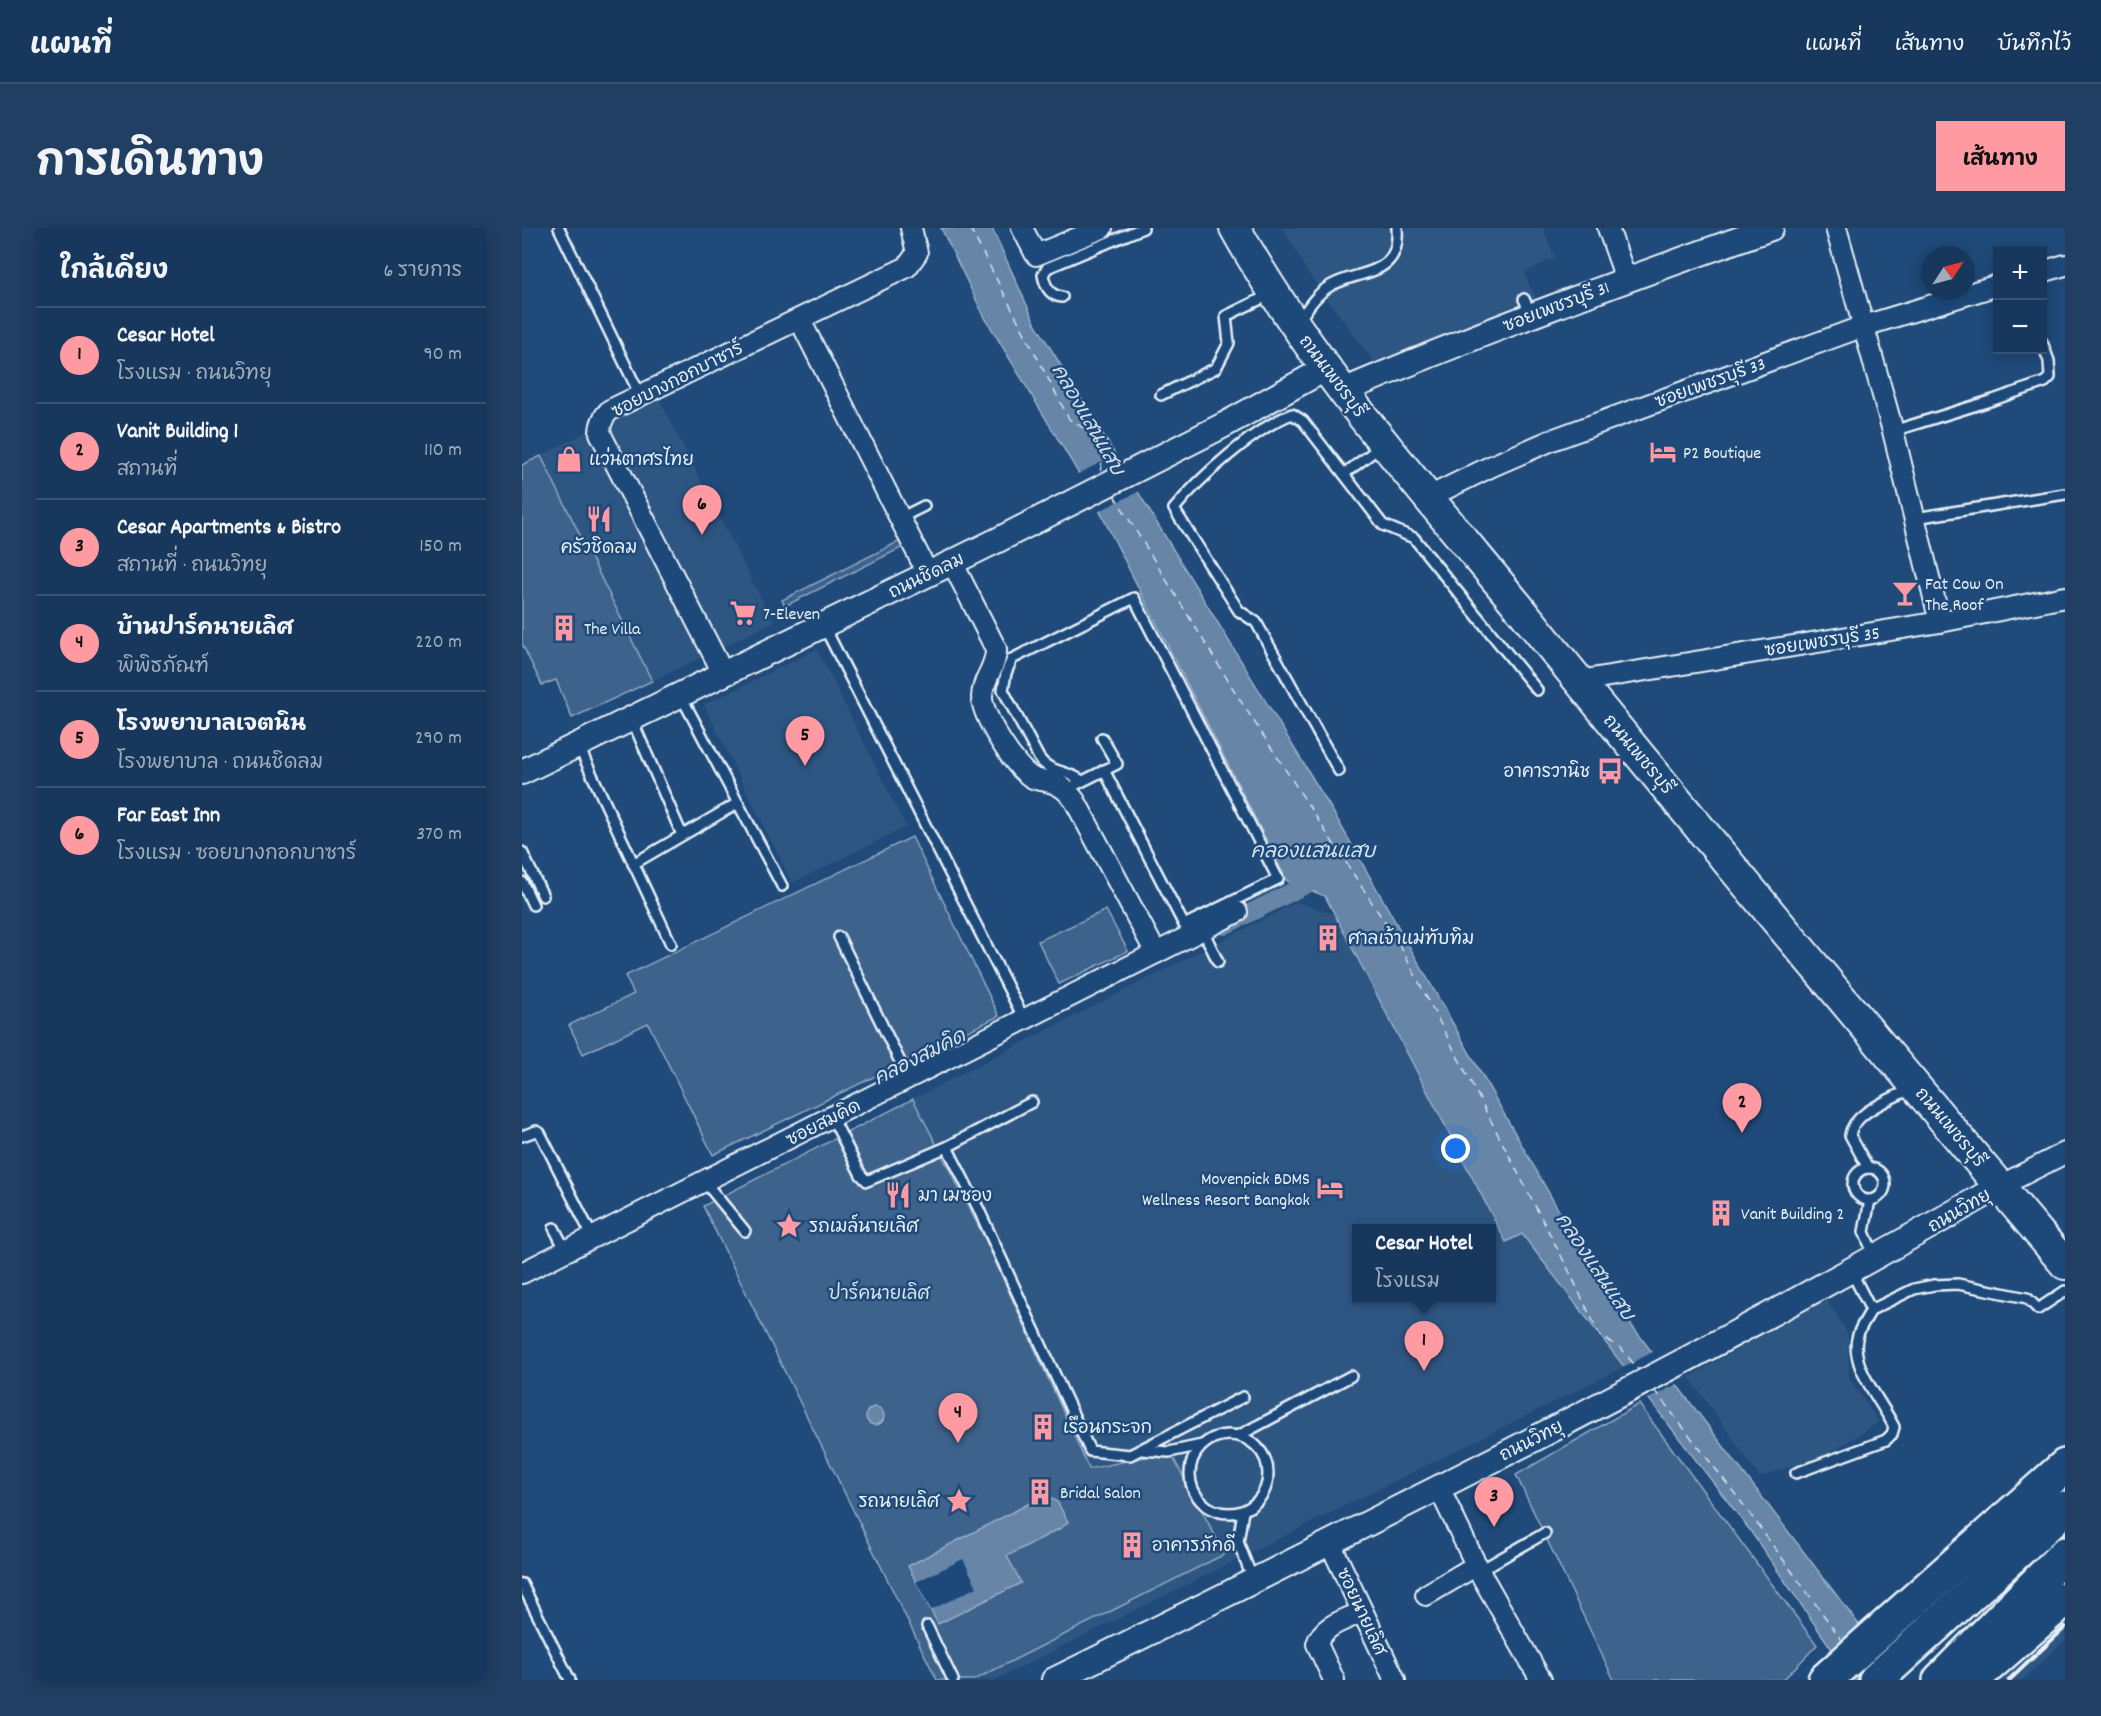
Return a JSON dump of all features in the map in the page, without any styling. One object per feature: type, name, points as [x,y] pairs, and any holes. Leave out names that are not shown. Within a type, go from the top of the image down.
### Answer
[{"type":"highway","points":[[1825,1680],[2065,1466]]},
{"type":"highway","points":[[1834,1680],[2065,1480]]},
{"type":"highway","points":[[1876,1680],[2065,1508]]},
{"type":"highway","points":[[1910,1680],[2065,1531]]},
{"type":"highway","points":[[1940,1680],[2065,1554]]},
{"type":"highway","points":[[1972,1680],[2065,1599]]},
{"type":"main road","name":"ถนนเพชรบุรี","points":[[1236,231],[1295,326],[1385,444],[1579,681],[2065,1264]]},
{"type":"street","name":"ซอยบางกอกบาซาร์","points":[[723,673],[600,433],[600,426],[610,410],[907,267],[916,253],[911,228]]},
{"type":"street","points":[[1022,228],[1036,255],[1102,228]]},
{"type":"street","points":[[1608,228],[1626,279]]},
{"type":"street","name":"ซอยเพชรบุรี 31","points":[[1334,380],[1528,308],[1626,279],[1729,235],[1771,228]]},
{"type":"street","points":[[1836,228],[1893,431],[1940,622]]},
{"type":"street","points":[[2047,271],[2065,265]]},
{"type":"street","name":"ซอยเพชรบุรี 33","points":[[1429,497],[1552,440],[1864,326],[1993,287]]},
{"type":"street","points":[[804,328],[928,574]]},
{"type":"street","name":"ถนนชิดลม","points":[[522,772],[998,540],[1224,425],[1334,380]]},
{"type":"street","points":[[952,562],[996,649],[997,657],[984,687],[982,699],[998,739],[1020,767],[1032,778],[1074,785],[1075,801],[1156,953]]},
{"type":"street","name":"ซอยเพชรบุรี 35","points":[[1579,681],[1940,622],[2065,597]]},
{"type":"street","name":"ซอยสมคิด","points":[[522,1274],[1237,912]]},
{"type":"street","points":[[2000,1186],[2065,1153]]},
{"type":"street","name":"ถนนวิทยุ","points":[[1054,1680],[1439,1488],[1612,1398],[1876,1258],[2000,1186]]},
{"type":"street","points":[[1439,1488],[1478,1568],[1541,1680]]},
{"type":"street","name":"ซอยนายเลิศ","points":[[1330,1543],[1395,1680]]},
{"type":"street","points":[[1426,1595],[1478,1568]]},
{"type":"street","points":[[1334,1680],[1317,1644],[1320,1636],[1326,1629],[1362,1611]]},
{"type":"lane","points":[[559,228],[640,395]]},
{"type":"lane","points":[[1062,297],[1051,293],[1045,284],[1043,275],[1047,268],[1143,228]]},
{"type":"lane","points":[[1295,326],[1313,302],[1329,287],[1339,281],[1379,269],[1388,262],[1398,238],[1397,228]]},
{"type":"lane","points":[[1161,395],[1216,368],[1229,343],[1226,316],[1273,292]]},
{"type":"lane","points":[[1893,431],[2045,382],[2050,377],[2046,354]]},
{"type":"lane","points":[[1339,771],[1256,622],[1239,611],[1174,509],[1202,479],[1240,447],[1282,418],[1292,414],[1303,421],[1383,525],[1414,538],[1537,690]]},
{"type":"lane","points":[[1344,474],[1385,444]]},
{"type":"lane","points":[[1915,518],[2065,494]]},
{"type":"lane","points":[[900,518],[924,506]]},
{"type":"lane","points":[[1102,738],[1117,764],[1104,770],[1074,785],[1068,772],[1053,769],[1042,763],[1003,690],[1006,673],[1012,659],[1134,598],[1278,879],[1184,925],[1104,770]]},
{"type":"lane","points":[[823,624],[1024,1019]]},
{"type":"lane","points":[[680,694],[782,886]]},
{"type":"lane","points":[[631,718],[682,835]]},
{"type":"lane","points":[[578,744],[671,944]]},
{"type":"lane","points":[[633,864],[738,803]]},
{"type":"lane","points":[[522,852],[543,896]]},
{"type":"lane","points":[[522,882],[533,905]]},
{"type":"lane","points":[[1202,928],[1218,962]]},
{"type":"lane","points":[[839,937],[908,1078]]},
{"type":"lane","points":[[1868,1168],[1850,1135],[1853,1123],[1861,1115],[1916,1086]]},
{"type":"lane","points":[[832,1117],[861,1175],[867,1181],[946,1147],[1032,1102]]},
{"type":"lane","points":[[522,1136],[536,1131],[540,1133],[593,1238]]},
{"type":"lane","points":[[946,1147],[978,1208],[1090,1451],[1130,1455],[1243,1397]]},
{"type":"lane","points":[[1868,1168],[1880,1172],[1886,1183],[1881,1195],[1870,1200],[1864,1200],[1855,1193],[1853,1182],[1858,1172],[1868,1168]]},
{"type":"lane","points":[[704,1181],[745,1231]]},
{"type":"lane","points":[[1870,1200],[1864,1232],[1876,1258]]},
{"type":"lane","points":[[554,1228],[566,1251]]},
{"type":"lane","points":[[1851,1271],[1871,1311]]},
{"type":"lane","points":[[1796,1473],[1886,1440],[1892,1434],[1894,1427],[1859,1364],[1856,1349],[1858,1334],[1871,1311],[1914,1289],[1934,1285],[1958,1284],[2027,1298],[2038,1309],[2065,1291]]},
{"type":"lane","points":[[1239,1436],[1351,1376]]},
{"type":"lane","points":[[1142,1450],[1168,1452],[1202,1445],[1216,1436],[1230,1434],[1239,1436],[1255,1444],[1264,1454],[1268,1467],[1268,1481],[1263,1494],[1254,1504],[1243,1511],[1230,1513],[1207,1506],[1198,1498],[1192,1486],[1190,1474],[1192,1462],[1202,1445]]},
{"type":"lane","points":[[1243,1511],[1238,1542],[1253,1581]]},
{"type":"lane","points":[[1478,1568],[1545,1533]]},
{"type":"lane","points":[[522,1584],[570,1680]]},
{"type":"lane","points":[[927,1626],[954,1680]]},
{"type":"shaded area","points":[[1283,228],[1543,228],[1555,258],[1524,273],[1537,301],[1374,362],[1308,273]]},
{"type":"shaded area","points":[[657,395],[769,614],[776,621],[652,681],[541,456]]},
{"type":"shaded area","points":[[817,649],[906,827],[792,883],[704,705]]},
{"type":"shaded area","points":[[1297,902],[1334,914],[1496,1224],[1352,1224],[1352,1302],[1496,1302],[1496,1225],[1505,1242],[1522,1234],[1624,1367],[995,1680],[937,1680],[703,1206]]},
{"type":"shaded area","points":[[1826,1299],[1848,1334],[1849,1378],[1879,1422],[1828,1454],[1760,1477],[1689,1377]]},
{"type":"shaded area","points":[[2065,1609],[2065,1640],[2022,1680],[1989,1680]]},
{"type":"green space","points":[[541,456],[652,681],[572,718],[556,680],[542,685],[522,644],[522,465]]},
{"type":"green space","points":[[902,540],[905,546],[785,606],[782,600]]},
{"type":"green space","points":[[912,837],[999,1016],[713,1155],[648,1023],[583,1054],[569,1025],[634,994],[625,976]]},
{"type":"green space","points":[[1106,910],[1128,951],[1059,984],[1038,941]]},
{"type":"green space","name":"ปาร์คนายเลิศ","points":[[913,1099],[986,1241],[1089,1469],[1170,1452],[1225,1554],[974,1680],[937,1680],[703,1206]]},
{"type":"green space","points":[[1639,1404],[1817,1645],[1783,1680],[1614,1680],[1516,1475]]},
{"type":"water","name":"คลองแสนแสบ","points":[[941,228],[992,228],[1035,323],[1332,810],[1601,1285],[1901,1680],[1853,1680],[1749,1529],[1522,1234],[1506,1242],[1325,896],[1287,881],[1091,494],[984,316]]},
{"type":"water","points":[[871,1407],[879,1407],[884,1412],[882,1423],[871,1425],[866,1420],[866,1412]]},
{"type":"water","points":[[1051,1498],[1058,1503],[1068,1522],[1061,1528],[1007,1556],[1021,1583],[938,1624],[908,1566],[1032,1502],[1035,1505]]},
{"type":"pier","points":[[1117,454],[1140,491],[1097,512],[1076,475]]},
{"type":"pier","points":[[1655,1351],[1679,1383],[1646,1400],[1621,1368]]},
{"type":"pier","points":[[963,1559],[977,1587],[931,1610],[916,1582]]},
{"type":"waterway","name":"คลองสมคิด","points":[[1224,926],[1323,876]]},
{"type":"ferry route","points":[[970,228],[1069,419],[1106,442],[1100,472],[1102,475]]},
{"type":"ferry route","points":[[1114,495],[1242,703],[1399,944],[1568,1269],[1600,1336],[1621,1348],[1640,1372]]},
{"type":"ferry route","points":[[1654,1390],[1739,1499],[1844,1643]]},
{"type":"railway","points":[[2009,1680],[2065,1627]]},
{"type":"place","name":"P2 Boutique","points":[[1663,452]]},
{"type":"place","name":"แว่นตาศรไทย","points":[[569,459]]},
{"type":"place","name":"ครัวชิดลม","points":[[599,519]]},
{"type":"place","name":"Far East Inn","points":[[702,535]]},
{"type":"place","name":"Fat Cow On The Roof","points":[[1905,593]]},
{"type":"place","name":"7-Eleven","points":[[743,613]]},
{"type":"place","name":"The Villa","points":[[564,628]]},
{"type":"place","name":"โรงพยาบาลเจตนิน","points":[[805,766]]},
{"type":"place","name":"อาคารวานิช","points":[[1610,771]]},
{"type":"place","name":"ศาลเจ้าแม่ทับทิม","points":[[1328,938]]},
{"type":"place","name":"Vanit Building 1","points":[[1742,1133]]},
{"type":"place","name":"Movenpick BDMS Wellness Resort Bangkok","points":[[1330,1188]]},
{"type":"place","name":"มา เมซอง","points":[[898,1195]]},
{"type":"place","name":"Vanit Building 2","points":[[1721,1213]]},
{"type":"place","name":"รถเมล์นายเลิศ","points":[[789,1226]]},
{"type":"place","name":"Cesar Hotel","points":[[1424,1371]]},
{"type":"place","name":"เรือนกระจก","points":[[1043,1427]]},
{"type":"place","name":"บ้านปาร์คนายเลิศ","points":[[958,1443]]},
{"type":"place","name":"Bridal Salon","points":[[1040,1492]]},
{"type":"place","name":"รถนายเลิศ","points":[[959,1501]]},
{"type":"place","name":"Cesar Apartments & Bistro","points":[[1494,1527]]},
{"type":"place","name":"อาคารภักดี","points":[[1132,1545]]}]
